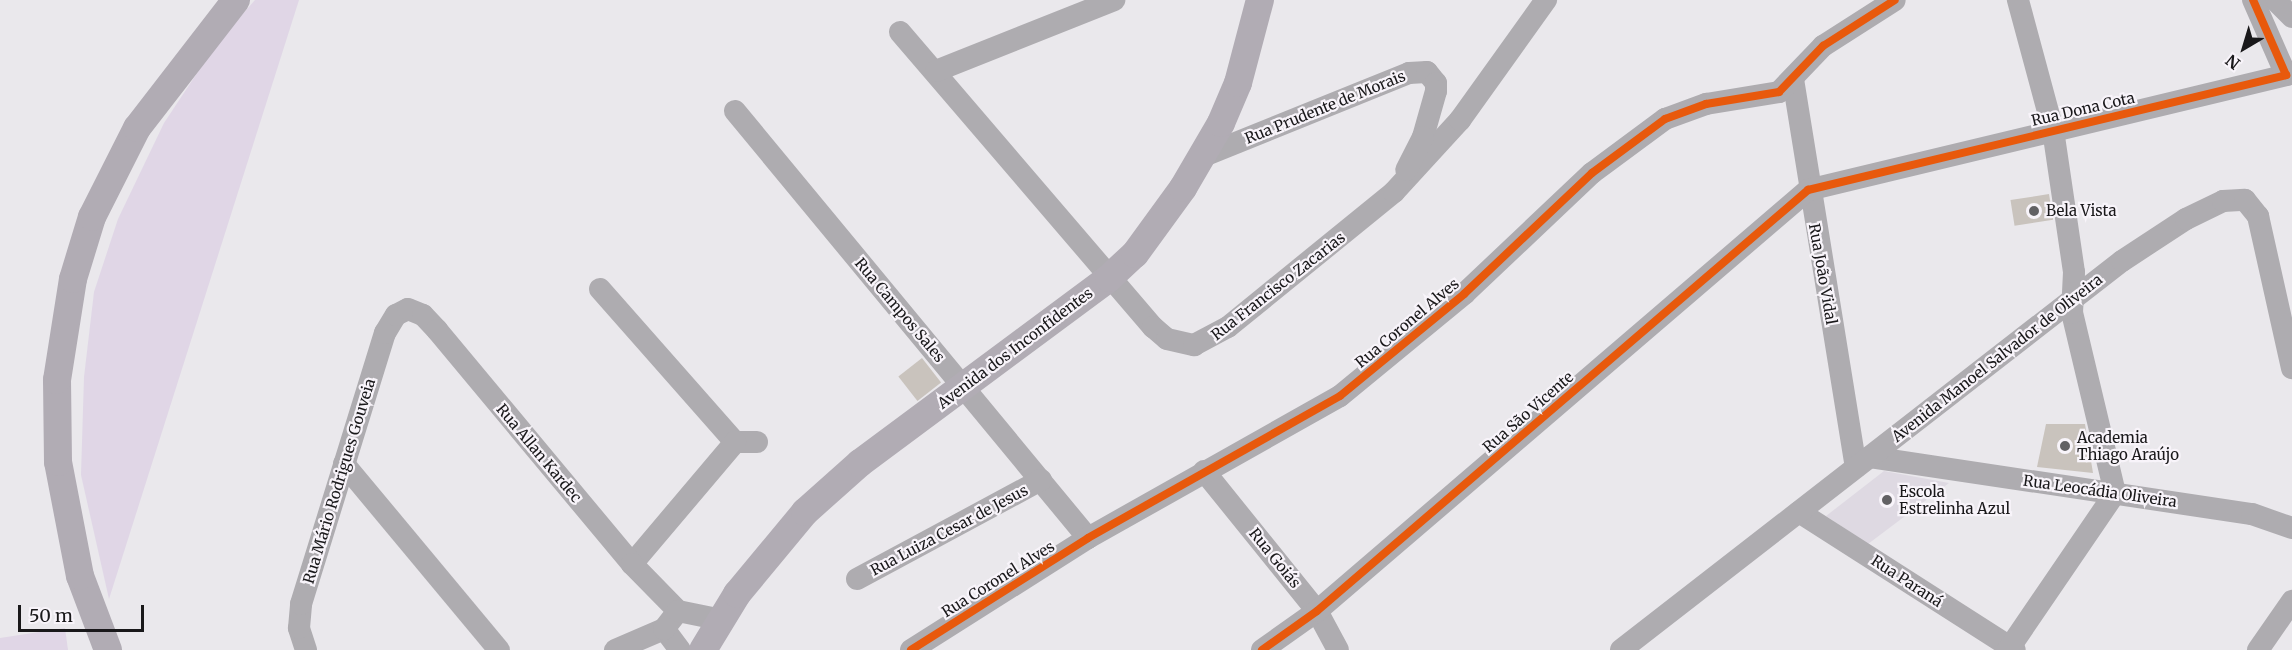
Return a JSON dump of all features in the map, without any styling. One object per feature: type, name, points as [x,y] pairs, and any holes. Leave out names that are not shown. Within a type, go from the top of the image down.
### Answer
[{"type":"main road","points":[[108,650],[80,576],[60,482],[57,380],[71,289],[92,218],[137,128],[236,0]]},
{"type":"main road","name":"Avenida dos Inconfidentes","points":[[703,650],[768,554],[805,512],[860,463],[1109,278],[1156,227],[1201,157],[1238,83],[1260,0]]},
{"type":"street","points":[[936,71],[1114,0]]},
{"type":"street","name":"Rua Francisco Zacarias","points":[[900,32],[936,71],[1109,278],[1167,339],[1194,345],[1228,327],[1394,192],[1460,120],[1546,0]]},
{"type":"street","name":"Rua Coronel Alves","points":[[912,650],[1088,538],[1340,396],[1464,294],[1592,173],[1665,119],[1706,104],[1774,94],[1793,80],[1804,63],[1822,46],[1894,0]]},
{"type":"street","points":[[2011,649],[2115,493],[2072,313],[2074,272],[2053,130],[2018,0]]},
{"type":"street","name":"Rua Dona Cota","points":[[1809,190],[2286,75],[2253,0]]},
{"type":"street","points":[[2275,0],[2292,17]]},
{"type":"street","name":"Rua Prudente de Morais","points":[[1201,157],[1409,73],[1427,72],[1436,83],[1432,111],[1394,192]]},
{"type":"street","name":"Rua João Vidal","points":[[1793,80],[1809,190],[1863,462]]},
{"type":"street","name":"Rua Campos Sales","points":[[735,111],[1088,538]]},
{"type":"street","name":"Rua São Vicente","points":[[1262,650],[1317,611],[1809,190]]},
{"type":"street","name":"Avenida Manoel Salvador de Oliveira","points":[[1621,650],[2072,299],[2186,219],[2239,198],[2258,216],[2292,368]]},
{"type":"street","points":[[600,289],[746,442],[633,564]]},
{"type":"street","name":"Rua Allan Kardec","points":[[396,315],[408,309],[423,315],[633,564],[678,611]]},
{"type":"street","name":"Rua Mário Rodrigues Gouveia","points":[[306,650],[299,628],[300,610],[385,333],[396,315]]},
{"type":"street","name":"Rua Leocádia Oliveira","points":[[1863,462],[2115,493],[2252,514],[2292,528]]},
{"type":"street","points":[[344,464],[499,650]]},
{"type":"street","name":"Rua Goiás","points":[[1204,471],[1317,611],[1338,650]]},
{"type":"street","name":"Rua Luiza Cesar de Jesus","points":[[857,579],[1041,480]]},
{"type":"street","name":"Rua Paraná","points":[[1799,512],[2011,649]]},
{"type":"street","points":[[2258,650],[2292,601]]},
{"type":"street","points":[[615,650],[664,629],[678,611],[722,620]]},
{"type":"street","points":[[664,629],[680,650]]},
{"type":"shaded area","points":[[255,0],[299,0],[109,599],[81,475],[84,377],[94,292],[118,219],[164,123],[217,43]]},
{"type":"shaded area","name":"Escola Estrelinha Azul","points":[[1884,471],[1949,483],[1868,544],[1826,516]]},
{"type":"shaded area","points":[[65,628],[68,650],[0,650],[0,638]]},
{"type":"building","name":"Bela Vista","points":[[2049,194],[2053,220],[2015,226],[2010,200]]},
{"type":"building","points":[[922,358],[941,382],[917,401],[898,376]]},
{"type":"building","name":"Academia Thiago Araújo","points":[[2046,424],[2085,424],[2093,473],[2037,467]]},
{"type":"cycle path","points":[[911,650],[1088,538],[1340,396],[1464,294],[1592,173],[1665,119],[1706,104],[1779,92],[1823,46],[1895,0]]},
{"type":"cycle path","points":[[1262,650],[1317,611],[1808,190],[2286,75],[2253,0]]},
{"type":"place","name":"Bela Vista","points":[[2034,211]]},
{"type":"place","name":"Academia Thiago Araújo","points":[[2065,446]]},
{"type":"place","name":"Escola Estrelinha Azul","points":[[1887,500]]}]
